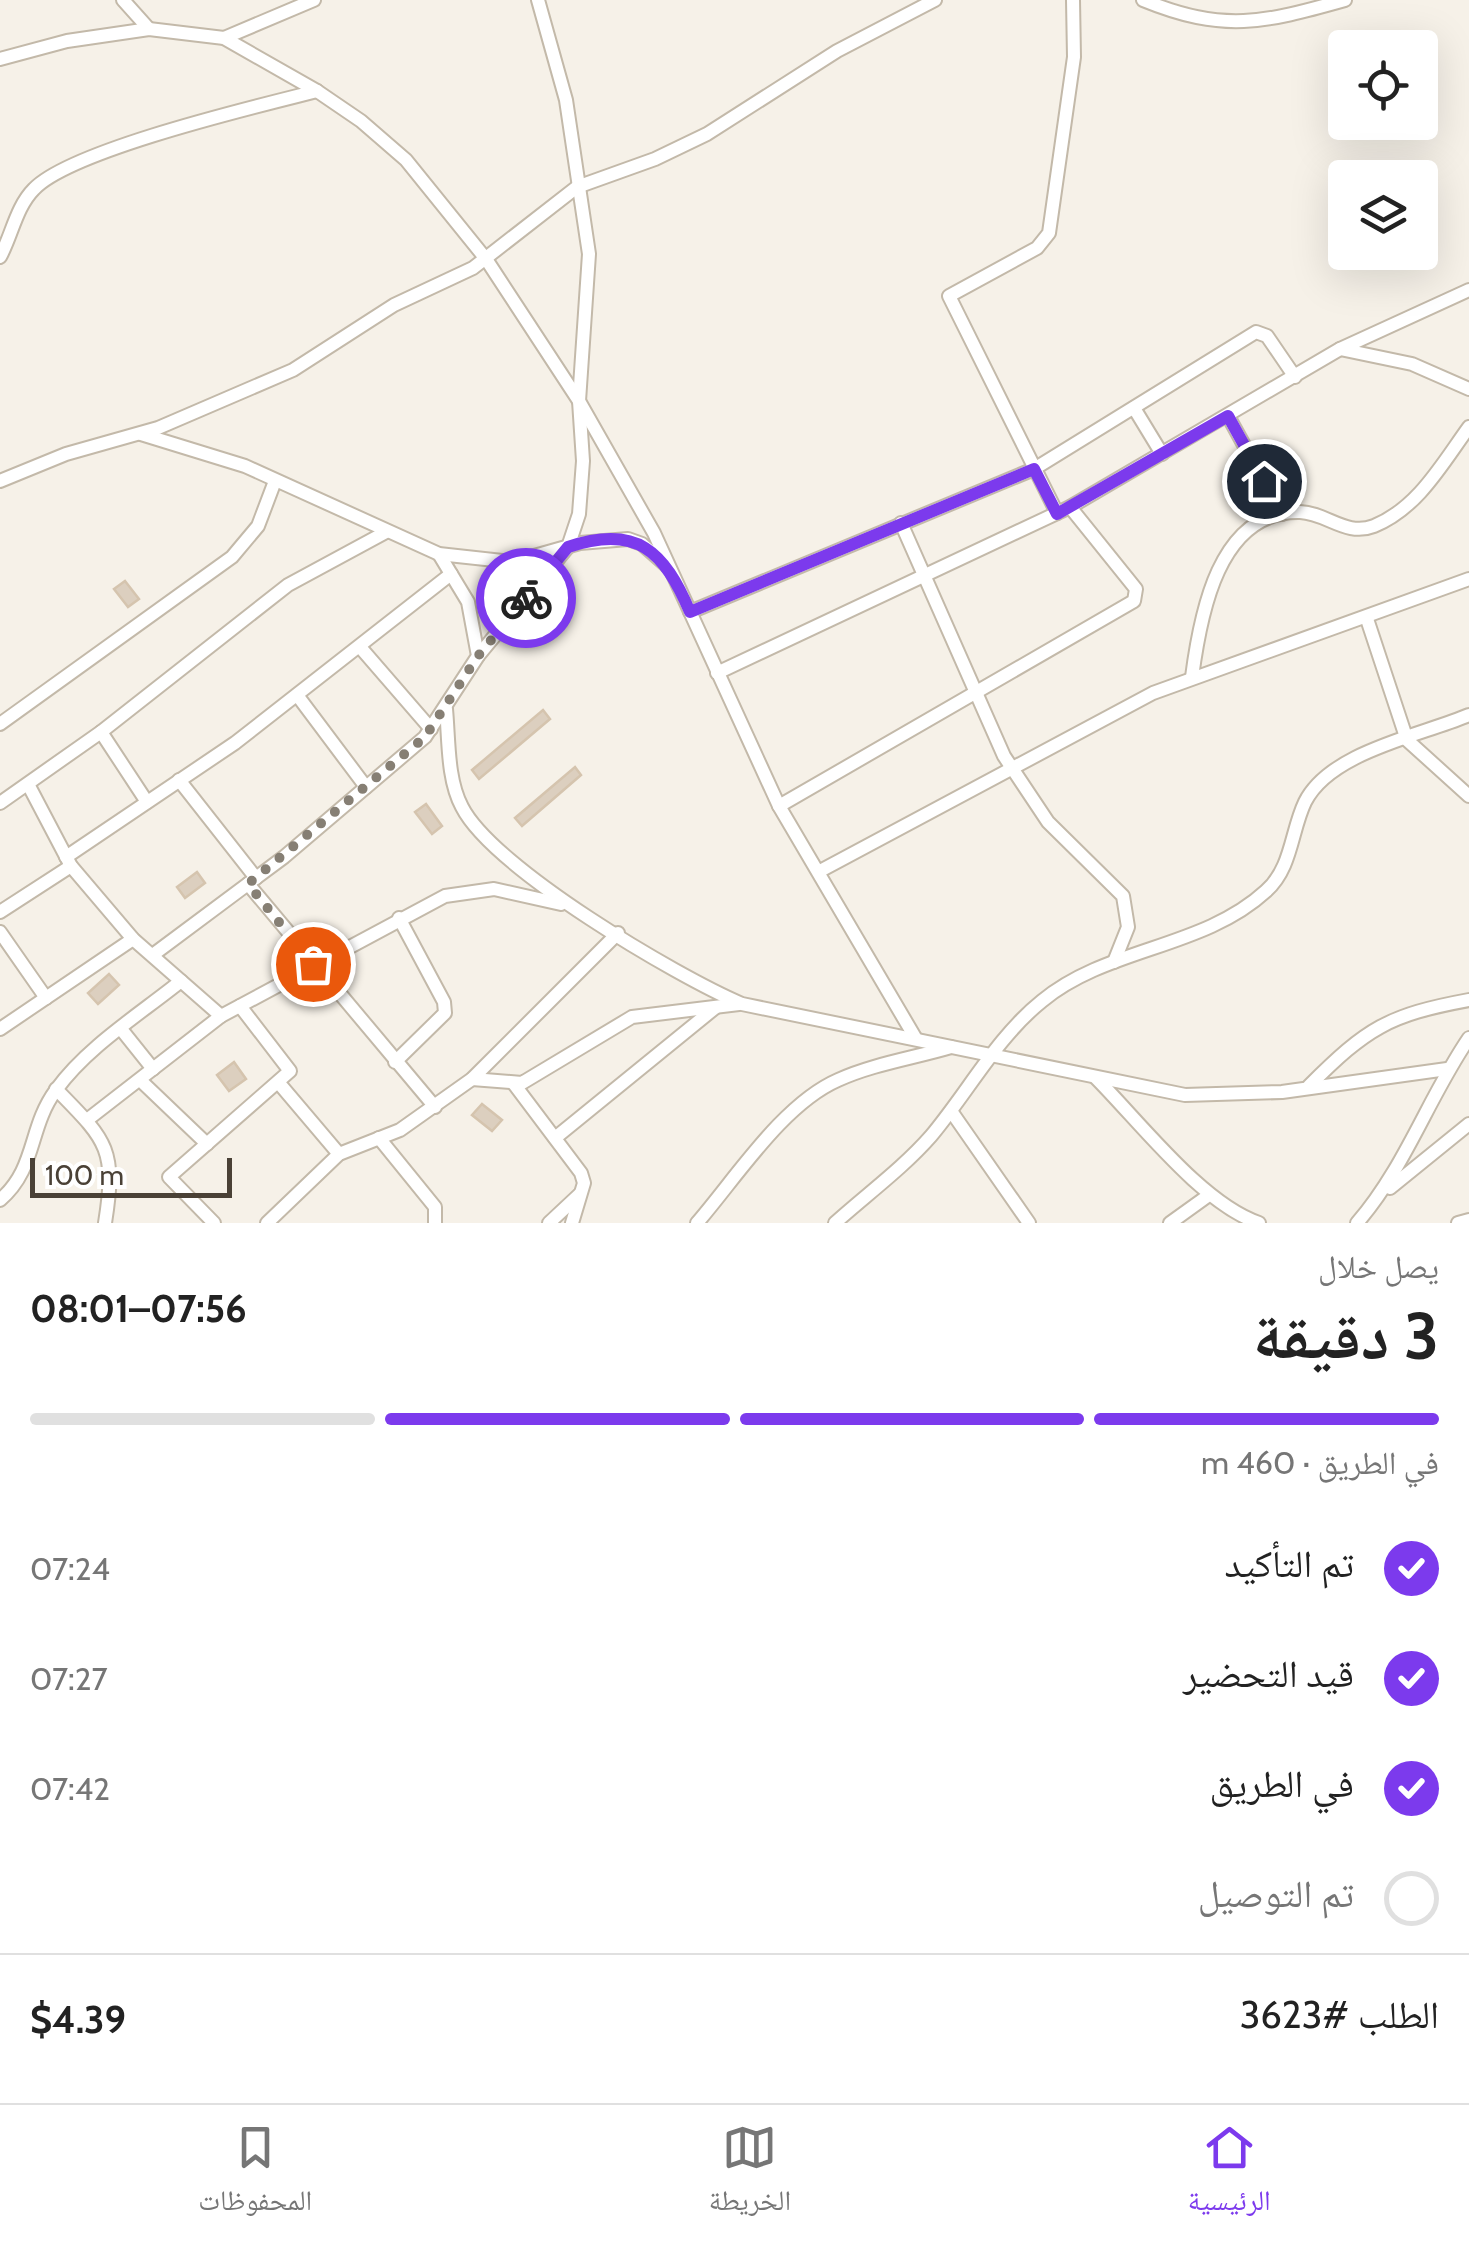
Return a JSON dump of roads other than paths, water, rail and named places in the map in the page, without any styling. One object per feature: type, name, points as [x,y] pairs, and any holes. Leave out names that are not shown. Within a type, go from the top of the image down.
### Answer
[{"type":"street","points":[[123,0],[149,29]]},
{"type":"street","points":[[224,38],[314,0]]},
{"type":"street","points":[[154,954],[252,881],[431,729],[478,656],[568,547],[579,514],[584,461],[579,400],[590,288],[566,100],[538,0]]},
{"type":"street","points":[[0,481],[66,454],[142,434],[294,370],[394,305],[486,259],[577,187],[689,143],[837,51],[935,0]]},
{"type":"street","points":[[779,806],[1134,601],[1136,590],[1064,510],[1034,469],[949,296],[1037,248],[1049,233],[1074,56],[1073,0]]},
{"type":"street","points":[[1143,0],[1192,19],[1233,24],[1344,0]]},
{"type":"street","points":[[0,59],[66,40],[149,29],[224,38],[361,121],[406,160],[486,259],[579,400],[673,571],[779,806],[916,1039]]},
{"type":"street","points":[[0,257],[24,199],[62,169],[156,136],[317,92]]},
{"type":"street","points":[[717,673],[1064,510],[1340,349],[1469,290]]},
{"type":"street","points":[[690,612],[1034,469],[1256,332],[1267,336],[1295,377]]},
{"type":"street","points":[[1340,349],[1412,364],[1469,389]]},
{"type":"street","points":[[1134,408],[1162,454]]},
{"type":"street","points":[[1228,416],[1282,514]]},
{"type":"street","points":[[1192,677],[1204,606],[1219,571],[1250,526],[1282,514],[1303,512],[1349,530],[1371,527],[1402,512],[1416,498],[1469,427]]},
{"type":"street","points":[[142,434],[276,481],[439,554],[514,562],[568,547],[628,539],[642,544],[673,571]]},
{"type":"street","points":[[0,724],[232,558],[258,526],[276,481]]},
{"type":"street","points":[[900,523],[974,694],[1014,769],[1048,822],[1123,896],[1128,927],[1114,962]]},
{"type":"street","points":[[0,803],[102,732],[288,585],[386,532]]},
{"type":"street","points":[[439,554],[468,602],[478,656]]},
{"type":"street","points":[[0,912],[297,695],[452,574]]},
{"type":"street","points":[[820,871],[1100,720],[1192,677],[1367,620],[1469,579]]},
{"type":"street","points":[[1367,620],[1408,740],[1469,796]]},
{"type":"street","points":[[360,647],[431,729]]},
{"type":"street","points":[[297,695],[366,787]]},
{"type":"street","points":[[446,709],[460,804],[486,843],[569,906],[697,985],[742,1004],[1185,1095],[1230,1096],[1368,1083],[1448,1069]]},
{"type":"street","points":[[835,1223],[927,1140],[1040,1002],[1079,975],[1204,930],[1244,909],[1270,889],[1287,859],[1304,803],[1324,774],[1351,759],[1469,715]]},
{"type":"street","points":[[102,732],[146,802]]},
{"type":"street","points":[[179,780],[313,964],[434,1107]]},
{"type":"street","points":[[29,786],[68,862],[133,940],[154,954],[221,1016]]},
{"type":"street","points":[[87,1120],[221,1016],[445,896],[494,889],[569,906]]},
{"type":"street","points":[[395,1062],[445,1013],[444,1002],[399,918]]},
{"type":"street","points":[[0,932],[46,998]]},
{"type":"street","points":[[268,1223],[283,1217],[339,1154],[379,1138],[434,1107],[472,1079],[618,933]]},
{"type":"street","points":[[0,1029],[133,940]]},
{"type":"street","points":[[0,1200],[26,1172],[36,1128],[56,1089],[181,981]]},
{"type":"street","points":[[1309,1086],[1353,1042],[1384,1021],[1415,1010],[1469,1000]]},
{"type":"street","points":[[472,1079],[514,1084],[536,1077],[607,1028],[632,1017],[742,1004]]},
{"type":"street","points":[[214,1223],[169,1181],[172,1172],[289,1073],[288,1066],[240,1006]]},
{"type":"street","points":[[555,1138],[718,1006]]},
{"type":"street","points":[[122,1029],[152,1069]]},
{"type":"street","points":[[1380,1196],[1448,1069],[1469,1038]]},
{"type":"street","points":[[696,1223],[791,1111],[814,1094],[839,1079],[953,1046]]},
{"type":"street","points":[[1095,1077],[1209,1195],[1237,1216],[1259,1223]]},
{"type":"street","points":[[140,1080],[207,1144]]},
{"type":"street","points":[[278,1082],[339,1154]]},
{"type":"street","points":[[514,1084],[580,1173],[582,1192],[572,1223]]},
{"type":"street","points":[[56,1089],[102,1136],[108,1149],[108,1220]]},
{"type":"street","points":[[951,1111],[1028,1223]]},
{"type":"street","points":[[1357,1223],[1380,1196],[1469,1124]]},
{"type":"street","points":[[379,1138],[436,1218],[424,1223]]},
{"type":"street","points":[[549,1223],[582,1192]]},
{"type":"street","points":[[1170,1223],[1209,1195]]},
{"type":"street","points":[[1458,1223],[1469,1220]]}]
